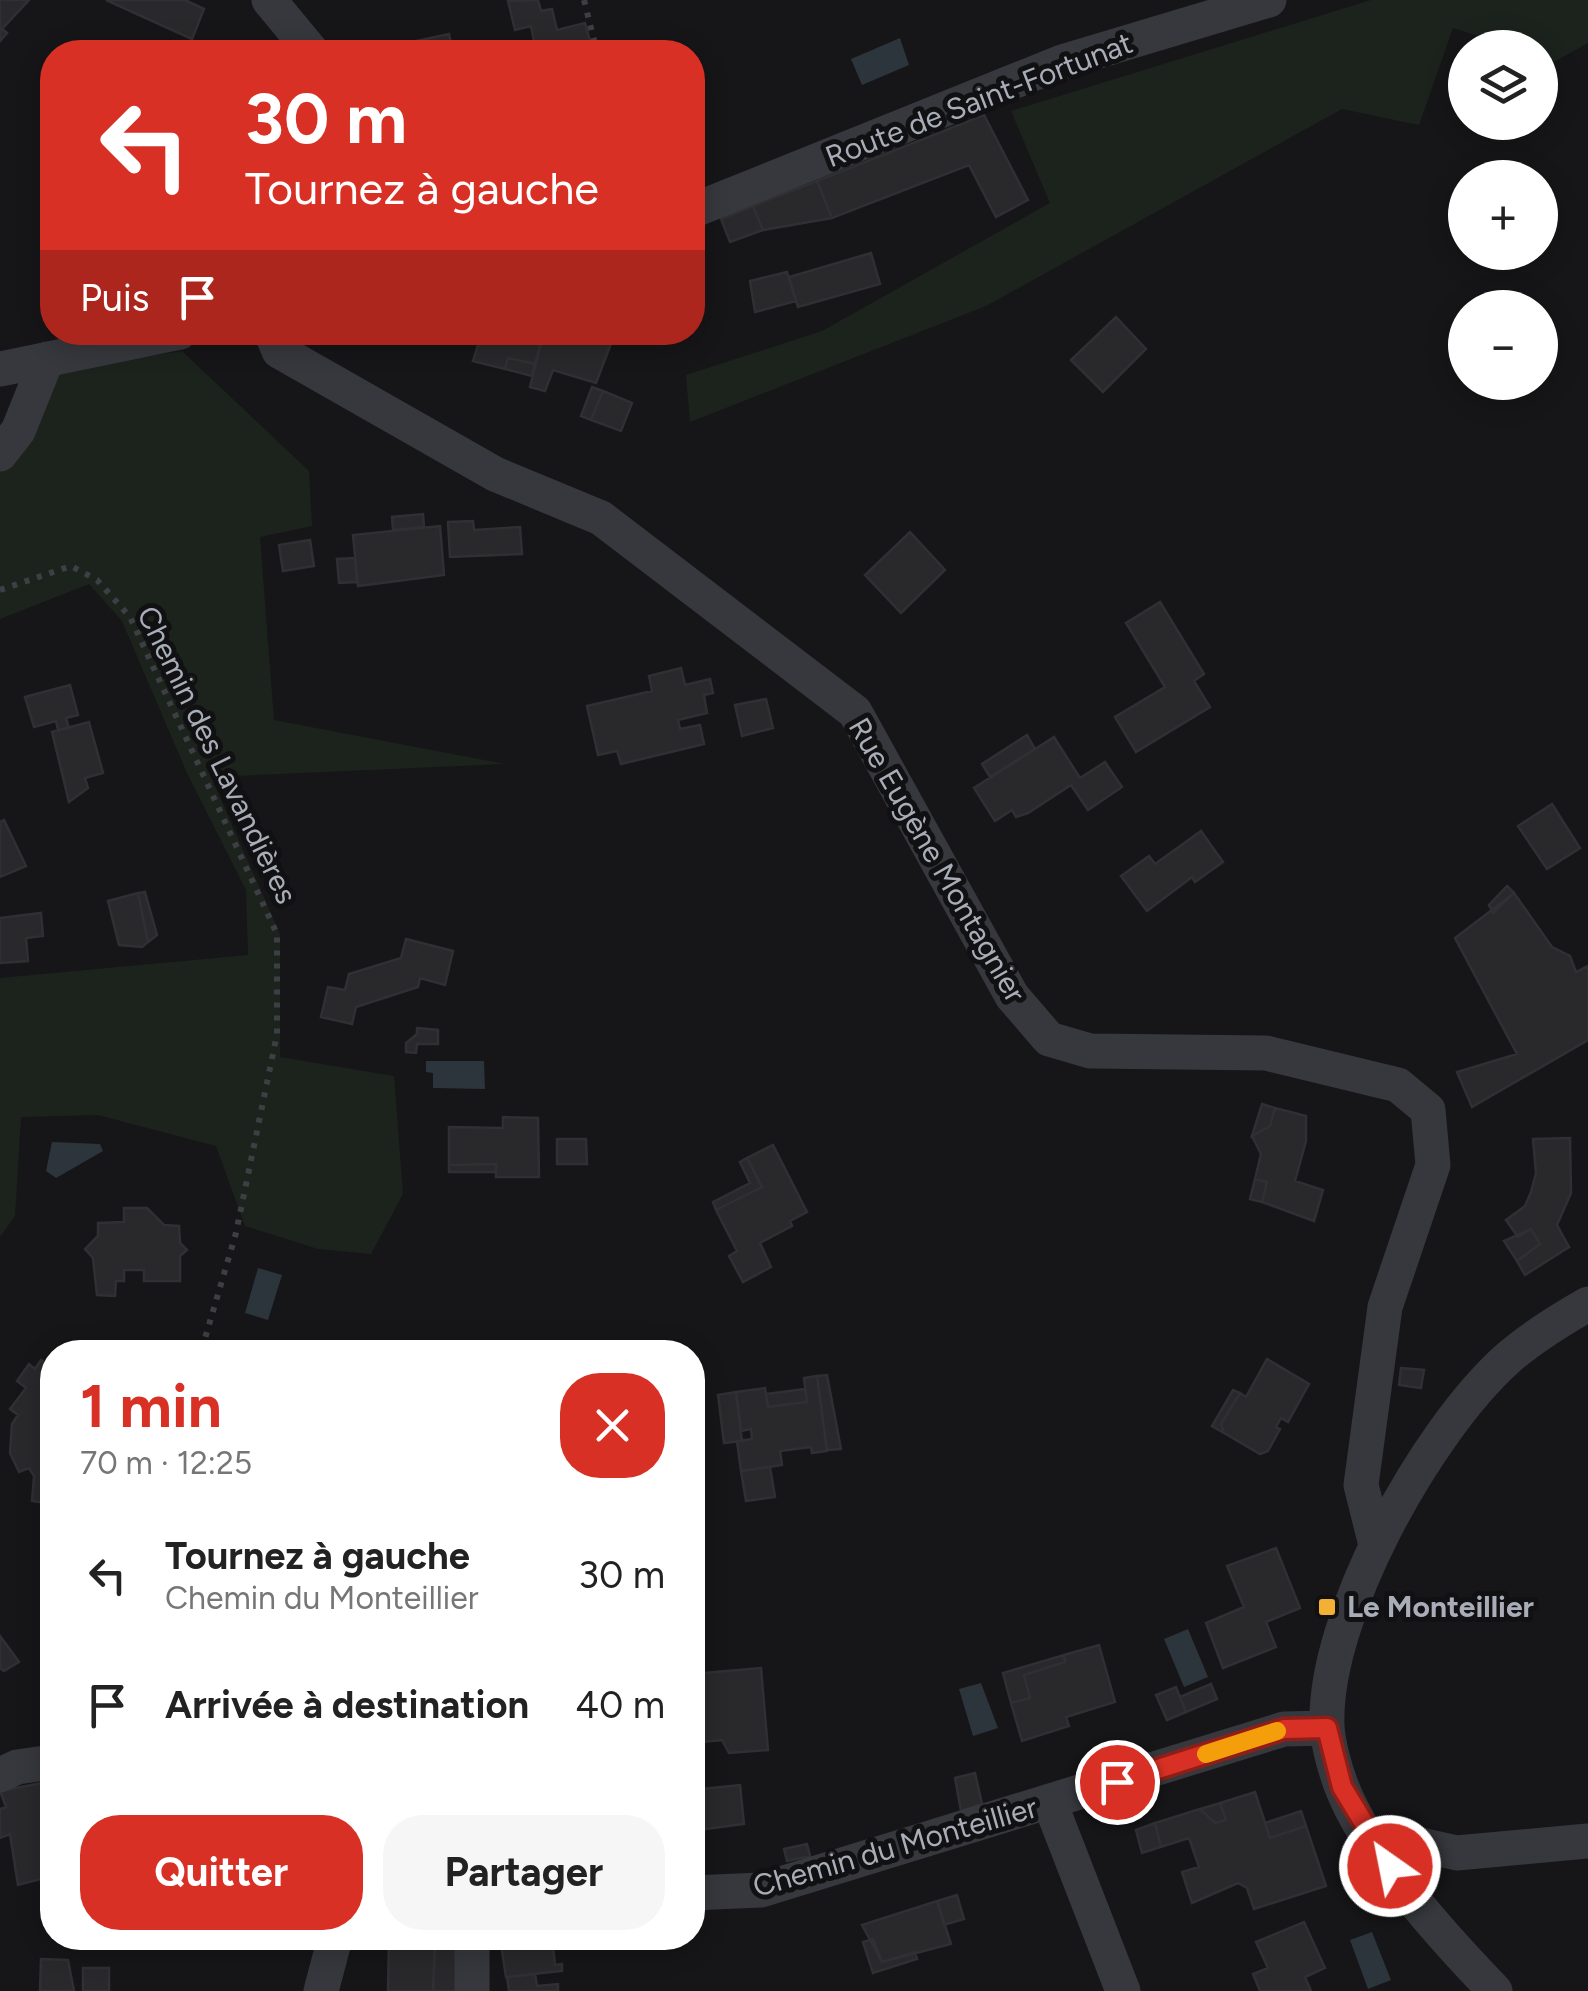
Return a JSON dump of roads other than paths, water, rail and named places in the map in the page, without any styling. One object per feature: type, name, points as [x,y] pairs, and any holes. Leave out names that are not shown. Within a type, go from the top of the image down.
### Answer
[{"type":"street","points":[[269,0],[302,40]]},
{"type":"street","name":"Route de Saint-Fortunat","points":[[705,206],[1062,62],[1269,0]]},
{"type":"street","points":[[0,369],[116,345]]},
{"type":"street","name":"Rue Eugène Montagnier","points":[[276,345],[279,351],[494,474],[601,518],[854,712],[1012,996],[1049,1039],[1090,1050],[1266,1052],[1398,1085],[1428,1110],[1433,1164],[1385,1307],[1361,1485],[1376,1545]]},
{"type":"street","points":[[0,454],[18,431],[47,359]]},
{"type":"street","points":[[1495,1991],[1443,1936],[1373,1842],[1342,1787],[1327,1728],[1330,1688],[1342,1640],[1376,1545],[1424,1461],[1468,1401],[1506,1360],[1588,1304]]},
{"type":"street","name":"Chemin du Monteillier","points":[[705,1892],[761,1890],[1284,1729],[1327,1728]]},
{"type":"street","points":[[0,1775],[17,1767],[40,1764]]},
{"type":"street","points":[[1050,1803],[1123,1991]]},
{"type":"street","points":[[1373,1842],[1412,1843],[1456,1852],[1588,1842]]},
{"type":"street","points":[[321,1991],[332,1950]]},
{"type":"street","points":[[472,1950],[472,1991]]},
{"type":"place","name":"Le Monteillier","points":[[1327,1607]]}]
